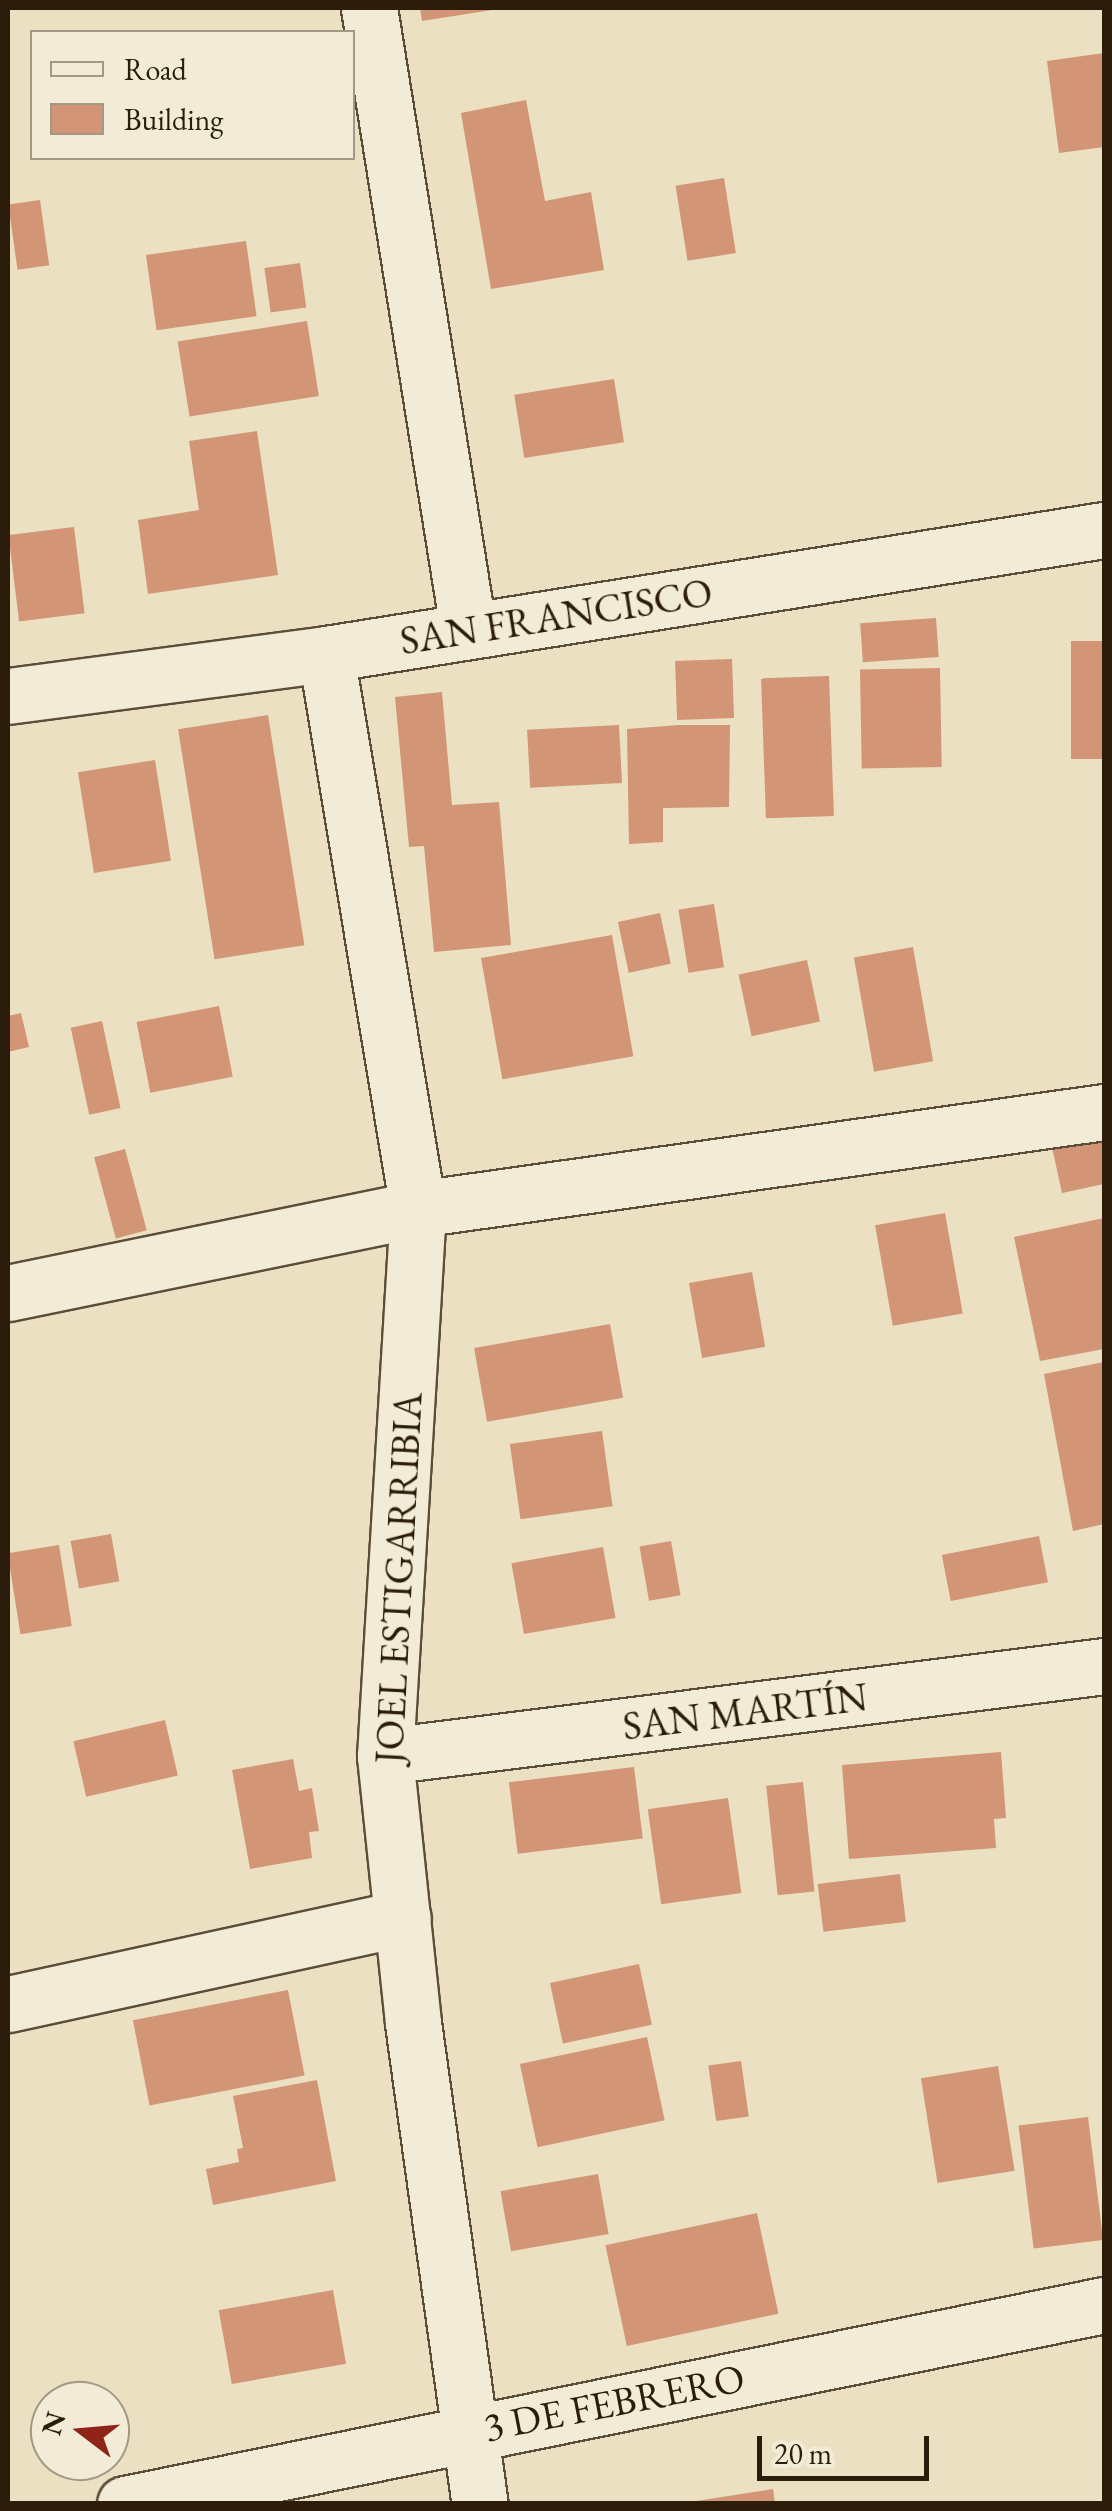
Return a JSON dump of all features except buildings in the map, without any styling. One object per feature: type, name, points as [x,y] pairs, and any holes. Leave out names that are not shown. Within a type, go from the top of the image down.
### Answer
[{"type":"street","points":[[369,8],[468,628]]},
{"type":"street","name":"SAN FRANCISCO","points":[[8,696],[326,654],[468,628],[1104,530]]},
{"type":"street","name":"JOEL ESTIGARRIBIA","points":[[326,654],[418,1209],[385,1756],[480,2504]]},
{"type":"street","points":[[8,1294],[418,1209],[1104,1112]]},
{"type":"street","name":"SAN MARTÍN","points":[[385,1756],[1104,1666]]},
{"type":"street","points":[[8,2004],[403,1918]]},
{"type":"street","name":"3 DE FEBRERO","points":[[125,2504],[473,2430],[1104,2305]]}]
